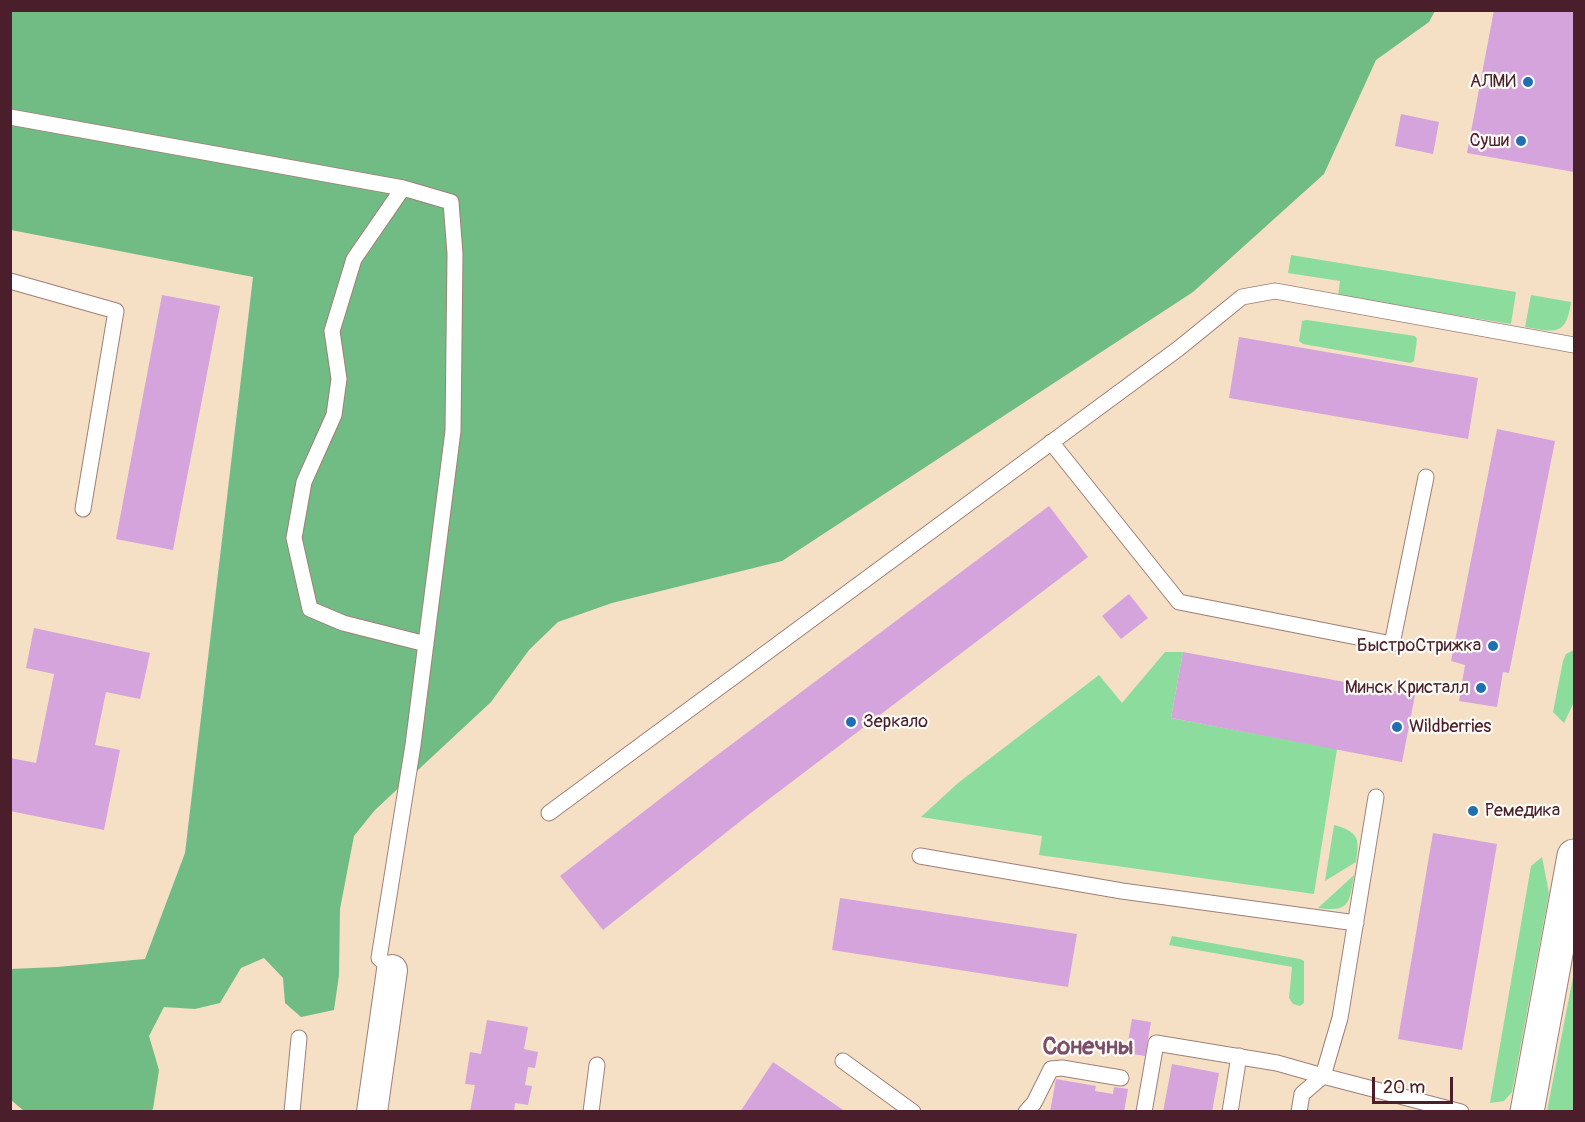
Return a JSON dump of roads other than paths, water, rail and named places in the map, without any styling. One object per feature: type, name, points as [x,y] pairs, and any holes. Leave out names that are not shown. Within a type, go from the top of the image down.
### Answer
[{"type":"street","points":[[1527,1112],[1575,856]]},
{"type":"street","points":[[372,1112],[392,970]]},
{"type":"lane","points":[[10,117],[403,188],[451,202],[455,254],[453,431],[413,745],[379,958],[392,970]]},
{"type":"lane","points":[[403,188],[354,259],[332,331],[339,378],[333,415],[304,482],[294,538],[310,609],[343,623],[426,644]]},
{"type":"lane","points":[[10,281],[116,311],[83,509]]},
{"type":"lane","points":[[549,813],[1178,349],[1242,297],[1275,291],[1575,345]]},
{"type":"lane","points":[[1051,442],[1179,602],[1392,644],[1426,477]]},
{"type":"lane","points":[[1299,1112],[1302,1094],[1323,1076],[1340,1018],[1376,798]]},
{"type":"lane","points":[[921,856],[1122,891],[1356,923]]},
{"type":"lane","points":[[292,1112],[299,1038]]},
{"type":"lane","points":[[1144,1112],[1156,1043],[1277,1063],[1461,1112]]},
{"type":"lane","points":[[1230,1112],[1239,1056]]},
{"type":"lane","points":[[843,1061],[913,1112]]},
{"type":"lane","points":[[591,1112],[597,1065]]},
{"type":"lane","points":[[1026,1112],[1034,1103],[1051,1069],[1062,1068],[1121,1078]]},
{"type":"place","name":"АЛМИ","points":[[1528,82]]},
{"type":"place","name":"Суши","points":[[1521,141]]},
{"type":"place","name":"БыстроСтрижка","points":[[1493,646]]},
{"type":"place","name":"Минск Кристалл","points":[[1481,688]]},
{"type":"place","name":"Зеркало","points":[[851,722]]},
{"type":"place","name":"Wildberries","points":[[1397,727]]},
{"type":"place","name":"Ремедика","points":[[1473,811]]},
{"type":"district","name":"Сонечны","points":[[1088,1048]]}]
